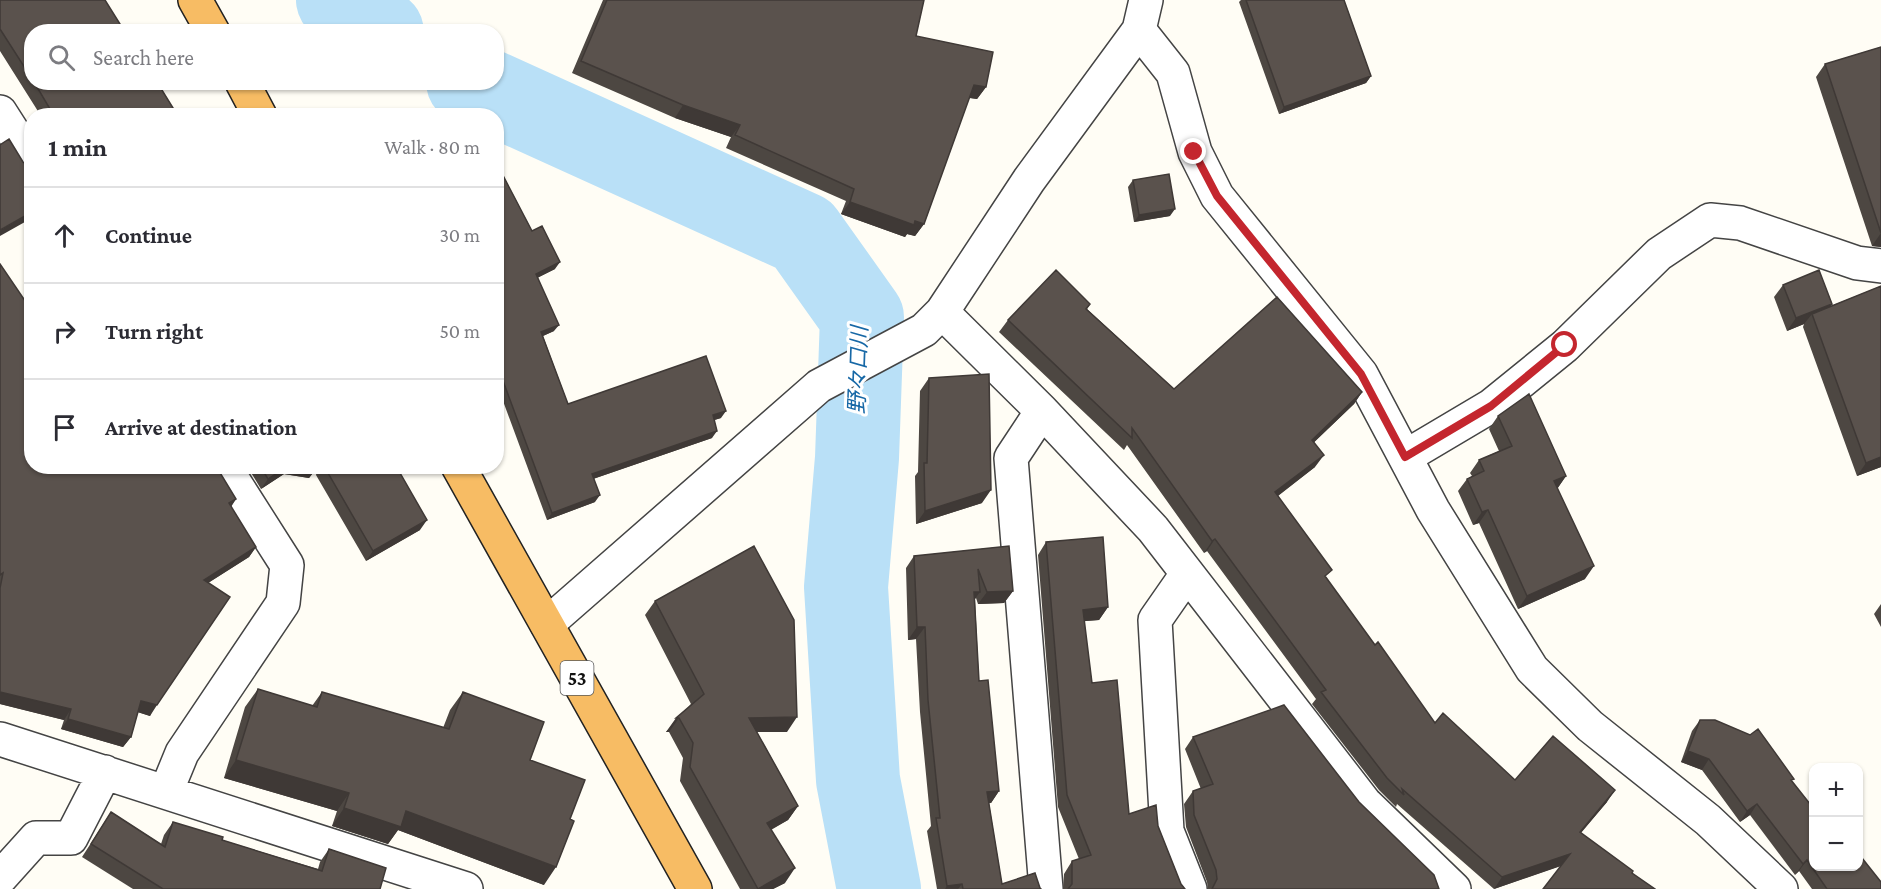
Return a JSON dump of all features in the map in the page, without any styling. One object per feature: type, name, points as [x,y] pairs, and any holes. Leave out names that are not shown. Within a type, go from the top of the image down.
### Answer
[{"type":"highway","points":[[195,0],[208,24]]},
{"type":"highway","points":[[246,90],[256,108]]},
{"type":"highway","name":"53","points":[[463,474],[695,889]]},
{"type":"street","points":[[547,624],[819,386],[933,321],[1143,15],[1173,73],[1194,152],[1217,196],[1361,374],[1433,510],[1533,669],[1590,726],[1708,820],[1781,889]]},
{"type":"street","points":[[0,112],[24,150]]},
{"type":"street","points":[[1405,457],[1491,406],[1565,345],[1659,254],[1710,220],[1740,223],[1857,263],[1881,266]]},
{"type":"street","points":[[933,321],[1042,411],[1153,529],[1365,802],[1454,889]]},
{"type":"street","points":[[1042,411],[1011,458],[1046,889]]},
{"type":"street","points":[[166,792],[182,753],[283,603],[287,565],[230,474]]},
{"type":"street","points":[[1187,574],[1155,620],[1167,831],[1190,889]]},
{"type":"street","points":[[0,739],[465,889]]},
{"type":"street","points":[[0,878],[36,838],[71,838],[105,772]]},
{"type":"building","points":[[0,0],[105,0],[120,24],[24,24],[24,66],[0,29]]},
{"type":"building","points":[[607,0],[924,0],[916,36],[993,52],[986,87],[974,85],[924,224],[915,221],[914,225],[850,202],[854,189],[735,135],[740,125],[683,105],[581,61]]},
{"type":"building","points":[[1246,0],[1344,0],[1371,76],[1284,107]]},
{"type":"building","points":[[1881,47],[1881,233],[1825,64]]},
{"type":"building","points":[[39,90],[162,90],[173,108],[49,108]]},
{"type":"building","points":[[9,139],[24,163],[24,216],[0,230],[0,145]]},
{"type":"building","points":[[1169,174],[1175,209],[1139,215],[1133,180]]},
{"type":"building","points":[[504,177],[532,231],[542,226],[560,262],[536,274],[559,325],[541,332],[568,404],[706,356],[726,411],[713,415],[717,431],[592,474],[600,495],[552,513],[504,384]]},
{"type":"building","points":[[0,264],[24,299],[24,474],[221,474],[236,499],[229,503],[256,547],[204,580],[230,597],[157,705],[141,701],[131,737],[68,719],[71,709],[0,692],[0,588],[3,573],[0,575]]},
{"type":"building","points":[[1056,270],[1090,304],[1086,309],[1174,389],[1277,297],[1362,392],[1312,440],[1324,455],[1275,492],[1332,570],[1325,576],[1375,645],[1378,642],[1435,723],[1443,713],[1515,780],[1553,736],[1615,790],[1580,832],[1655,889],[1543,889],[1570,854],[1502,877],[1387,778],[1321,692],[1326,690],[1215,539],[1212,541],[1132,428],[1132,438],[1008,320]]},
{"type":"building","points":[[1819,270],[1832,304],[1796,318],[1783,285]]},
{"type":"building","points":[[1881,286],[1881,457],[1866,463],[1812,314]]},
{"type":"building","points":[[989,374],[991,490],[925,511],[924,463],[927,463],[929,378]]},
{"type":"building","points":[[1529,394],[1566,476],[1554,481],[1594,566],[1527,596],[1488,510],[1482,512],[1467,479],[1484,471],[1479,460],[1512,446],[1498,416]]},
{"type":"building","points":[[265,474],[275,474],[268,479]]},
{"type":"building","points":[[329,474],[401,474],[427,520],[373,551]]},
{"type":"building","points":[[1103,537],[1108,607],[1083,610],[1092,683],[1117,680],[1129,814],[1156,805],[1158,826],[1185,889],[1068,889],[1072,884],[1072,861],[1091,855],[1067,795],[1046,542]]},
{"type":"building","points":[[754,546],[794,620],[797,717],[749,718],[798,806],[767,823],[795,868],[758,889],[690,767],[693,743],[679,718],[676,718],[704,694],[655,601]]},
{"type":"building","points":[[1009,546],[1013,591],[987,592],[978,569],[980,592],[974,592],[979,681],[988,680],[999,791],[987,792],[1002,884],[1035,873],[1041,889],[963,889],[962,884],[947,886],[936,818],[940,818],[928,700],[925,627],[917,627],[914,556]]},
{"type":"building","points":[[258,689],[317,707],[322,692],[449,729],[463,692],[544,722],[530,760],[585,780],[570,819],[574,821],[556,867],[406,811],[401,827],[344,808],[349,793],[236,760]]},
{"type":"building","points":[[1284,705],[1359,802],[1434,875],[1439,889],[1212,889],[1217,879],[1216,870],[1194,815],[1193,791],[1213,784],[1193,737]]},
{"type":"building","points":[[1700,720],[1715,720],[1750,735],[1758,729],[1794,779],[1791,780],[1809,803],[1809,863],[1807,860],[1803,864],[1757,804],[1747,811],[1709,759],[1688,751]]},
{"type":"building","points":[[111,812],[165,847],[173,822],[322,871],[329,849],[386,868],[380,889],[163,889],[91,844]]},
{"type":"building","points":[[1863,859],[1881,882],[1881,889],[1827,889],[1815,871],[1863,871]]},
{"type":"waterway","name":"野々口川","points":[[338,0],[371,24]]},
{"type":"waterway","name":"野々口川","points":[[486,90],[803,234],[862,317],[857,458],[846,587],[858,780],[879,889]]},
{"type":"route","points":[[1194,152],[1217,196],[1361,374],[1405,457],[1491,406],[1565,345]]}]
